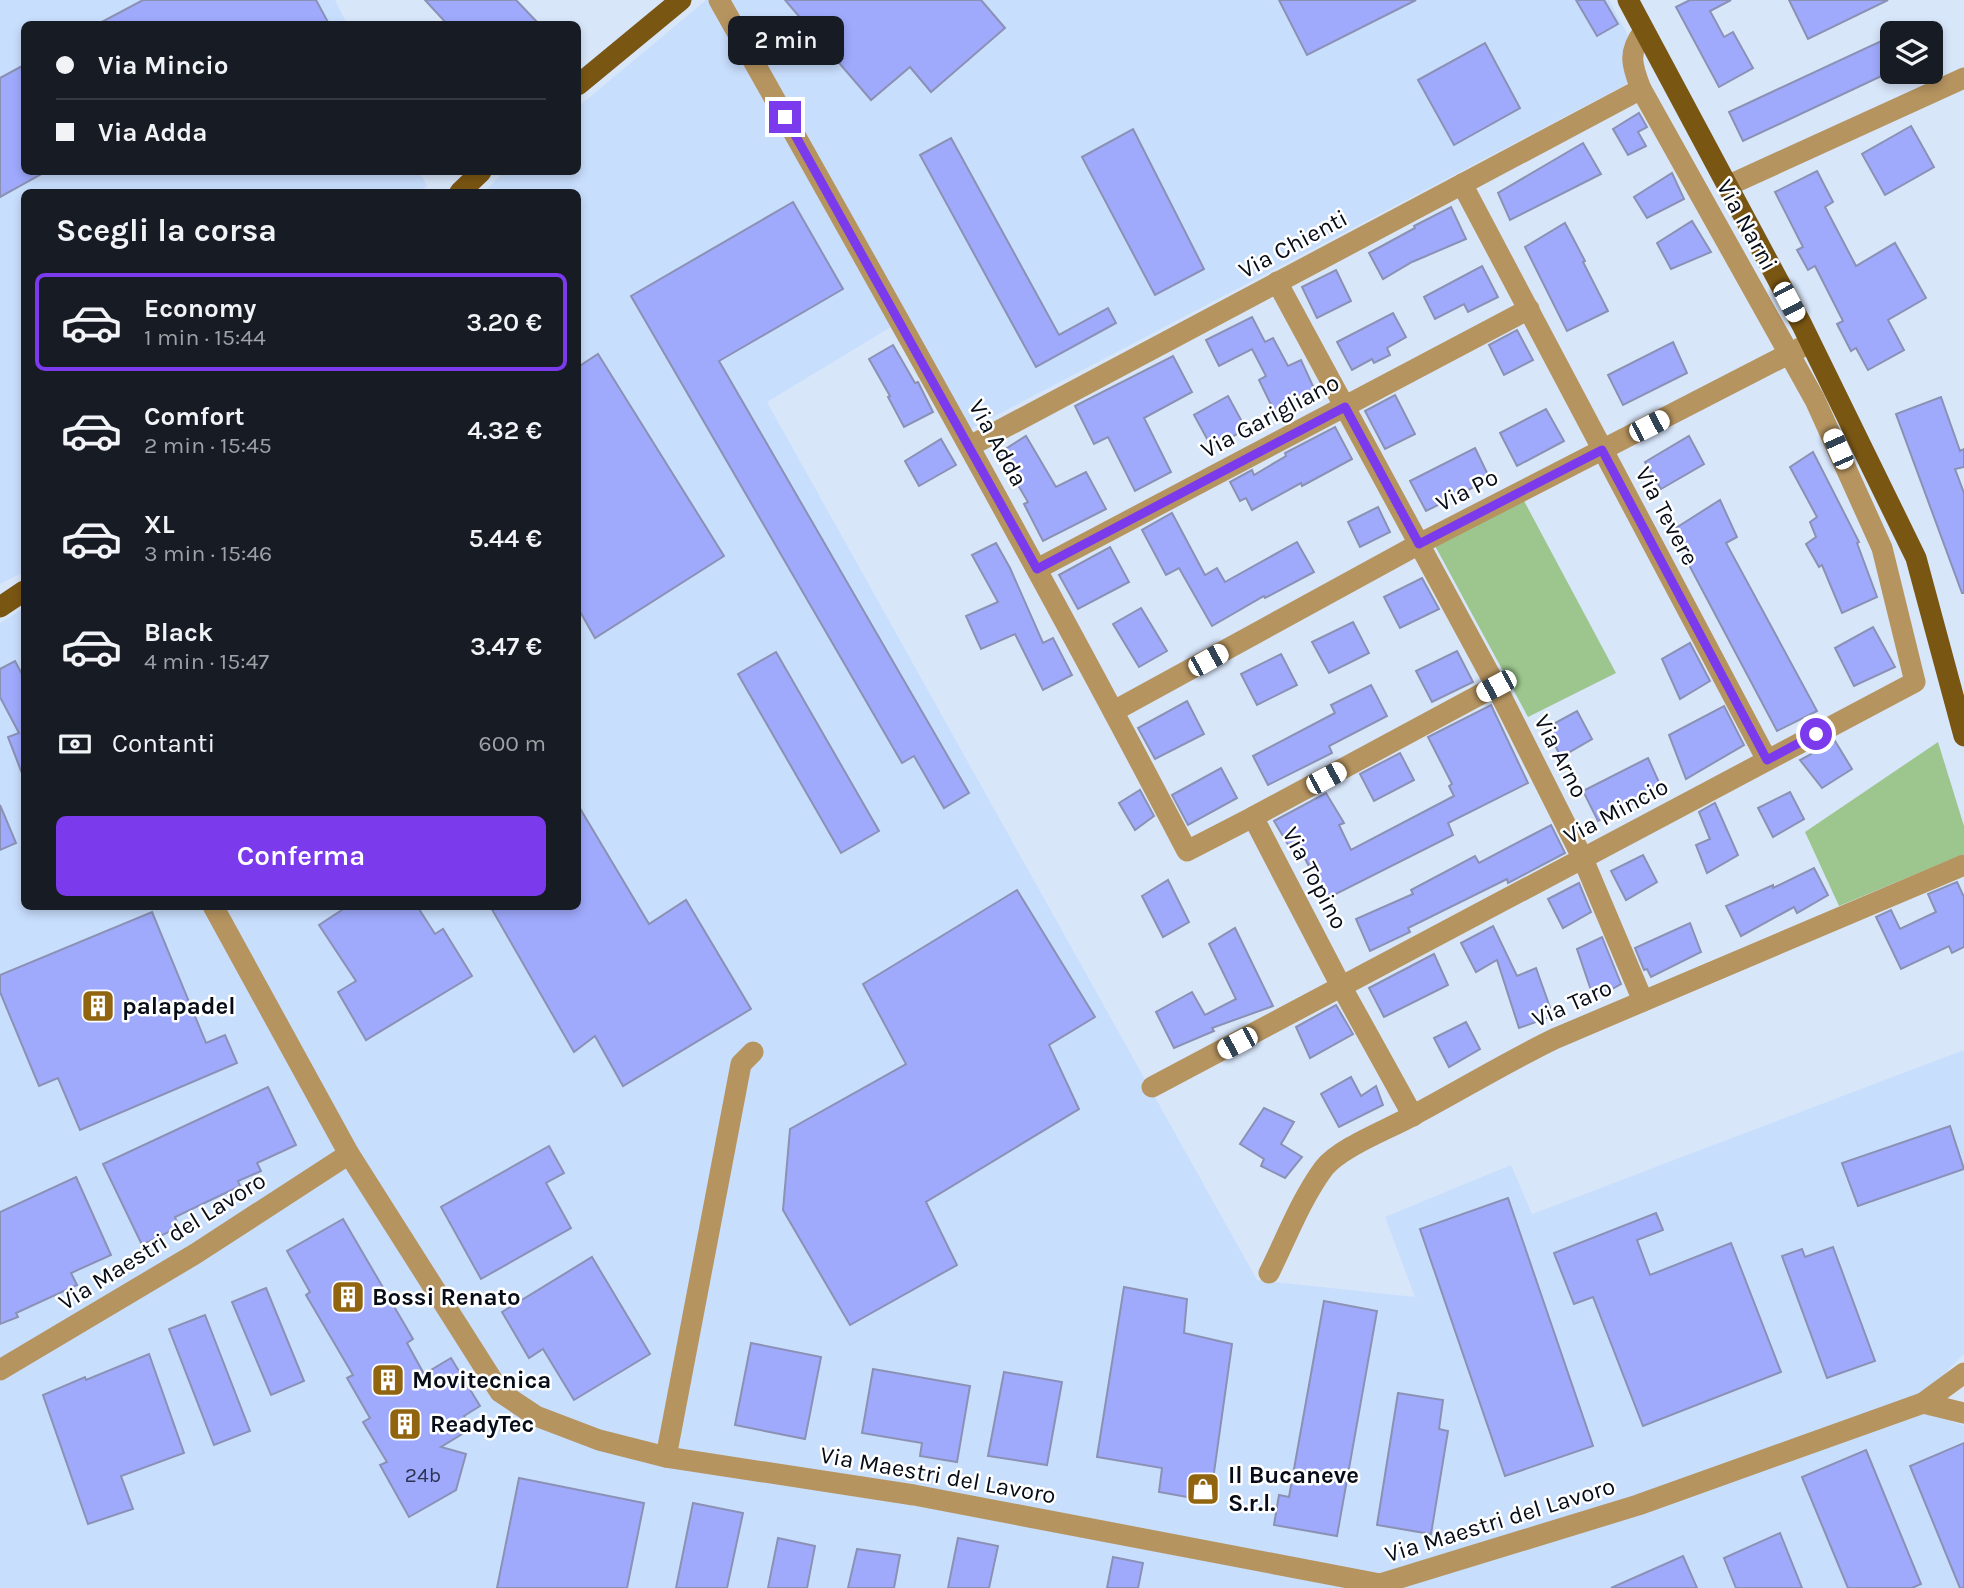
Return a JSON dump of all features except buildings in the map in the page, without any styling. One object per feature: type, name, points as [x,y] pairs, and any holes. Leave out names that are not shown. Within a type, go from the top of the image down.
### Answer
[{"type":"main road","points":[[581,83],[681,0]]},
{"type":"main road","name":"Via Narni","points":[[1628,0],[1810,342],[1916,558],[1964,736]]},
{"type":"main road","points":[[463,189],[478,175]]},
{"type":"main road","points":[[0,607],[21,593]]},
{"type":"street","name":"Via Adda","points":[[719,0],[970,446],[1187,851],[1253,817]]},
{"type":"street","name":"Via Narni","points":[[1644,31],[1634,44],[1633,55],[1633,67],[1641,89],[1815,400],[1882,548],[1914,682]]},
{"type":"street","name":"Via Narni","points":[[1727,186],[1964,78]]},
{"type":"street","name":"Via Chienti","points":[[970,446],[1641,89]]},
{"type":"street","name":"Via Tevere","points":[[1462,184],[1767,760]]},
{"type":"street","name":"Via Arno","points":[[1277,282],[1496,686],[1583,859],[1643,1001]]},
{"type":"street","name":"Via Garigliano","points":[[1037,569],[1528,309]]},
{"type":"street","name":"Via Po","points":[[1114,711],[1419,544],[1810,342]]},
{"type":"street","name":"Via Mincio","points":[[1152,1087],[1914,682]]},
{"type":"street","name":"Via Topino","points":[[1341,986],[1253,817],[1496,686]]},
{"type":"street","name":"Via Taro","points":[[1269,1273],[1325,1166],[1352,1146],[1413,1116],[1521,1055],[1964,865]]},
{"type":"street","name":"Via Maestri del Lavoro","points":[[215,910],[349,1154],[500,1392],[536,1416],[586,1436],[666,1457],[914,1495],[1380,1584],[1638,1505],[1923,1403],[1964,1373]]},
{"type":"street","points":[[1341,986],[1413,1116]]},
{"type":"street","points":[[666,1457],[741,1064],[753,1052]]},
{"type":"street","name":"Via Maestri del Lavoro","points":[[0,1370],[195,1254],[349,1154]]},
{"type":"street","points":[[1923,1403],[1964,1413]]},
{"type":"shaded area","points":[[0,0],[335,0],[346,21],[21,21],[21,175],[422,175],[427,186],[424,189],[21,189],[21,574],[0,584]]},
{"type":"shaded area","points":[[706,0],[1609,0],[1630,39],[1627,84],[955,437],[891,327],[767,402],[1257,1280],[1415,1297],[1385,1217],[1511,1165],[1532,1214],[1964,1050],[1964,1354],[1912,1406],[1964,1426],[1964,1588],[0,1588],[0,623],[21,610],[21,910],[581,910],[581,189],[487,189],[501,175],[581,175],[581,104]]},
{"type":"green space","points":[[1523,499],[1616,673],[1528,717],[1434,544]]},
{"type":"green space","points":[[1938,742],[1964,826],[1964,854],[1839,906],[1805,832]]},
{"type":"place","name":"palapadel","points":[[98,1006]]},
{"type":"place","name":"Bossi Renato","points":[[348,1297]]},
{"type":"place","name":"Movitecnica","points":[[388,1380]]},
{"type":"place","name":"ReadyTec","points":[[405,1424]]},
{"type":"place","name":"Il Bucaneve S.r.l.","points":[[1203,1489]]},
{"type":"route","points":[[785,117],[1037,569],[1345,407],[1419,544],[1602,450],[1767,760],[1816,734]]}]
